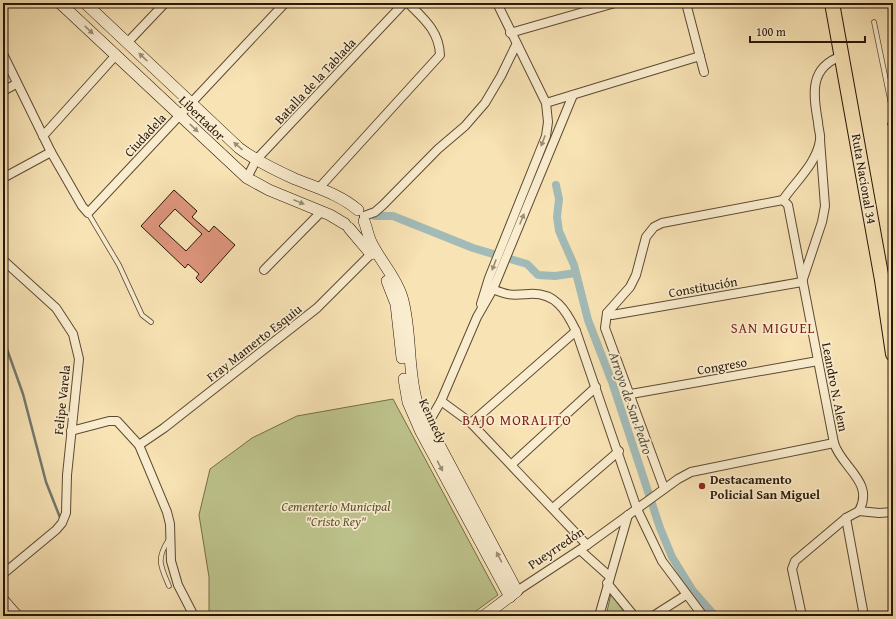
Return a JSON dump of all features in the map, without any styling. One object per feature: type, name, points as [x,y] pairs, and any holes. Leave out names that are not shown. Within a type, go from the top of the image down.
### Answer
[{"type":"highway","name":"Ruta Nacional 34","points":[[832,3],[882,280],[893,354]]},
{"type":"street","name":"Libertador","points":[[60,3],[247,178],[269,190],[322,211],[347,226]]},
{"type":"street","name":"Libertador","points":[[85,3],[239,148],[256,160],[342,198],[362,215]]},
{"type":"street","points":[[127,43],[165,3]]},
{"type":"street","name":"Ciudadela","points":[[88,213],[285,3]]},
{"type":"street","name":"Batalla de la Tablada","points":[[247,178],[256,160],[404,3]]},
{"type":"street","points":[[319,188],[440,55],[440,45],[436,33],[431,25],[408,3]]},
{"type":"street","points":[[425,428],[441,401],[493,283],[546,136],[548,122],[546,103],[496,3]]},
{"type":"street","points":[[510,33],[615,3]]},
{"type":"street","points":[[686,3],[704,72]]},
{"type":"street","points":[[362,215],[360,228],[347,226],[344,217],[347,211],[354,209],[362,215],[375,212],[438,148],[466,126],[485,103],[501,76],[516,45]]},
{"type":"street","points":[[3,54],[16,84],[51,152],[88,213]]},
{"type":"street","points":[[43,136],[116,56]]},
{"type":"street","points":[[546,103],[700,56]]},
{"type":"street","points":[[802,282],[822,222],[825,206],[820,140],[815,103],[816,78],[821,68],[830,60],[842,56]]},
{"type":"street","points":[[3,91],[16,84]]},
{"type":"street","points":[[503,254],[573,95]]},
{"type":"street","points":[[820,140],[813,159],[783,200],[662,223],[654,227],[646,237],[636,275],[630,287],[607,313],[605,328],[631,394],[664,488],[690,472],[834,443]]},
{"type":"street","points":[[3,178],[51,152]]},
{"type":"street","name":"Leandro N. Alem","points":[[783,200],[788,205],[836,451],[852,469],[863,489],[864,498],[859,511]]},
{"type":"street","points":[[264,270],[322,211]]},
{"type":"street","name":"Kennedy","points":[[362,215],[373,252]]},
{"type":"street","name":"Kennedy","points":[[347,226],[373,252],[393,278],[402,296],[405,310],[414,391],[425,428],[514,594]]},
{"type":"street","name":"Fray Mamerto Esquiu","points":[[139,445],[170,424],[317,308],[373,252]]},
{"type":"street","name":"Felipe Varela","points":[[3,260],[56,308],[73,334],[79,359],[71,431],[66,513],[62,523],[56,530],[3,574]]},
{"type":"street","name":"Constitución","points":[[607,313],[612,315],[802,282]]},
{"type":"street","points":[[493,283],[511,295],[543,295],[557,301],[566,311],[576,331],[619,451],[662,561],[703,616]]},
{"type":"street","points":[[471,424],[576,331]]},
{"type":"street","name":"Congreso","points":[[631,394],[818,361]]},
{"type":"street","points":[[512,464],[596,387]]},
{"type":"street","points":[[441,401],[471,424],[512,464],[587,545]]},
{"type":"street","points":[[71,431],[109,421],[117,421],[139,445],[167,512],[170,524],[171,561],[178,586],[194,616]]},
{"type":"street","points":[[553,508],[619,451]]},
{"type":"street","name":"Pueyrredón","points":[[484,616],[580,550],[664,488]]},
{"type":"street","points":[[802,616],[792,569],[795,561],[846,518],[859,511],[879,513],[893,512]]},
{"type":"street","points":[[599,616],[608,579],[628,515]]},
{"type":"street","points":[[846,518],[864,616]]},
{"type":"street","points":[[580,550],[608,579],[634,616]]},
{"type":"street","points":[[653,616],[686,595]]},
{"type":"street","points":[[3,600],[17,616]]},
{"type":"lane","points":[[874,22],[893,114]]},
{"type":"lane","points":[[88,213],[119,265],[142,315],[151,322]]},
{"type":"lane","points":[[169,586],[159,564],[162,550],[170,537]]},
{"type":"green space","name":"Cementerio Municipal \"Cristo Rey\"","points":[[393,399],[498,595],[469,616],[209,616],[209,577],[199,515],[210,469],[252,438],[297,416]]},
{"type":"green space","points":[[611,594],[627,616],[606,616]]},
{"type":"building","points":[[174,190],[197,211],[192,217],[209,232],[214,226],[235,245],[201,283],[196,278],[199,274],[188,264],[185,268],[141,226]],"holes":[[[175,209],[202,234],[186,251],[159,226]]]},
{"type":"waterway","name":"Arroyo de San Pedro","points":[[556,185],[559,199],[557,217],[559,231],[574,265],[588,320],[612,382],[660,528],[672,557],[693,591],[715,616]]},
{"type":"waterway","points":[[375,216],[393,216],[473,248],[527,264],[538,275],[555,276],[575,273]]},
{"type":"waterway","points":[[3,338],[23,394],[46,482],[61,520]]},
{"type":"place","name":"Destacamento Policial San Miguel","points":[[702,486]]},
{"type":"district","name":"SAN MIGUEL","points":[[773,328]]},
{"type":"district","name":"BAJO MORALITO","points":[[517,420]]}]
